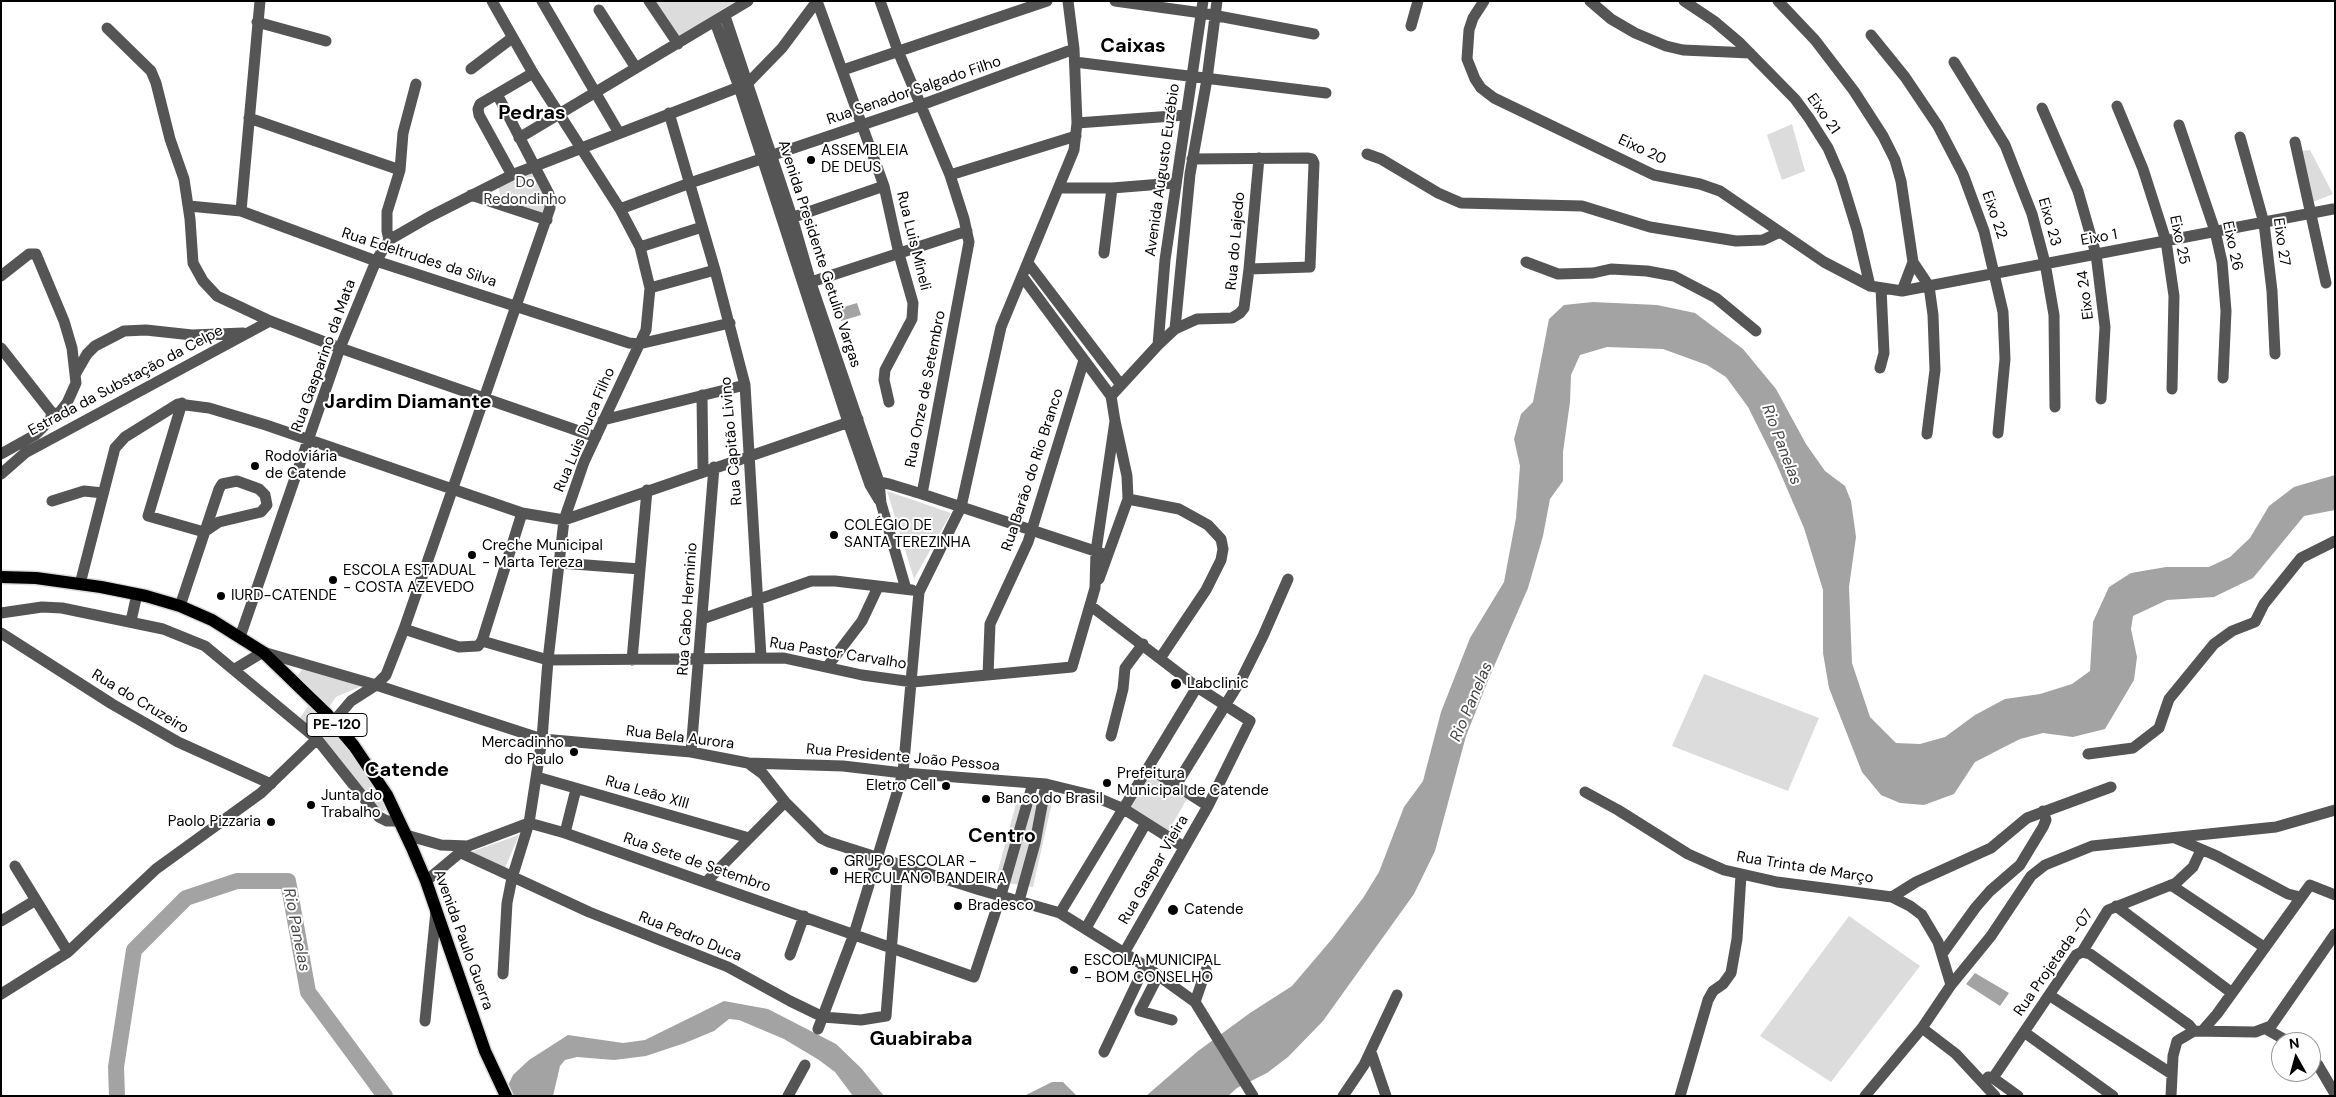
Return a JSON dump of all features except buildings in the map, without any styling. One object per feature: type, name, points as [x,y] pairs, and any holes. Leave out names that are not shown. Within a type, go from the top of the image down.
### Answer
[{"type":"main road","name":"Avenida Paulo Guerra","points":[[1,577],[36,578],[80,584],[137,594],[180,606],[212,620],[263,652],[334,721],[382,787],[406,835],[426,881],[494,1070],[506,1096]]},
{"type":"street","points":[[241,211],[246,173],[260,1]]},
{"type":"street","name":"Rua Luis Duca Filho","points":[[492,1],[533,73],[620,209],[640,247],[650,288],[648,320],[578,478],[564,520],[537,777],[529,823],[512,878],[504,933],[504,974]]},
{"type":"street","points":[[542,1],[619,133]]},
{"type":"street","points":[[649,1],[678,44]]},
{"type":"street","points":[[519,138],[748,1]]},
{"type":"street","points":[[416,84],[403,133],[400,170],[387,212],[389,240],[471,195],[534,165],[581,149],[743,85],[782,48],[817,1]]},
{"type":"street","name":"Rua Luis Mineli","points":[[817,1],[884,186],[914,310],[908,328],[885,370],[884,380],[889,402]]},
{"type":"street","points":[[806,284],[967,231],[950,175],[898,50],[881,1]]},
{"type":"street","points":[[843,70],[1047,1]]},
{"type":"street","points":[[818,1030],[854,934],[903,773],[913,682],[919,592],[961,507],[1001,327],[1074,150],[1077,123],[1075,62],[1068,1]]},
{"type":"street","points":[[1115,1],[1202,13],[1314,34]]},
{"type":"street","name":"Avenida Augusto Euzébio","points":[[1158,344],[1165,260],[1203,1]]},
{"type":"street","name":"Avenida Augusto Euzébio","points":[[1175,329],[1192,159],[1207,79],[1217,1]]},
{"type":"street","points":[[1411,26],[1418,1]]},
{"type":"street","name":"Eixo 20","points":[[1484,1],[1473,18],[1466,48],[1469,68],[1481,88],[1494,98],[1654,175],[1700,184],[1720,191],[1824,262],[1875,287]]},
{"type":"street","points":[[1590,1],[1612,19],[1635,33],[1666,46],[1683,50],[1750,53]]},
{"type":"street","name":"Eixo 21","points":[[1684,1],[1714,21],[1750,53],[1795,99],[1828,148],[1849,204],[1875,287],[1884,353],[1880,368]]},
{"type":"street","points":[[1778,1],[1815,40],[1854,91],[1883,136],[1895,160],[1914,262],[1929,286],[1933,315],[1935,370],[1927,434]]},
{"type":"street","points":[[599,10],[636,68]]},
{"type":"street","name":"Avenida Presidente Getulio Vargas","points":[[725,16],[743,85],[787,219],[806,284],[875,483],[906,589]]},
{"type":"street","points":[[257,22],[326,41]]},
{"type":"street","name":"Avenida Presidente Getulio Vargas","points":[[714,22],[743,85]]},
{"type":"street","points":[[107,28],[151,71],[156,83],[170,139],[184,179],[189,206],[192,258],[203,281],[218,296],[227,302],[270,321],[340,348],[596,437]]},
{"type":"street","name":"Eixo 22","points":[[1871,35],[1905,77],[1952,152],[1978,212],[1996,272],[2003,312],[2005,340],[1998,432]]},
{"type":"street","points":[[471,69],[512,38]]},
{"type":"street","name":"Rua Senador Salgado Filho","points":[[620,209],[690,183],[921,105],[1074,49]]},
{"type":"street","points":[[1075,62],[1326,93]]},
{"type":"street","name":"Eixo 23","points":[[1954,62],[2008,151],[2032,214],[2045,263],[2054,316],[2055,407]]},
{"type":"street","points":[[512,175],[479,115],[478,109],[480,104],[533,73]]},
{"type":"street","points":[[334,721],[351,701],[376,686],[386,675],[404,629],[515,305],[547,220],[550,196],[497,94]]},
{"type":"street","name":"Eixo 25","points":[[2117,106],[2143,169],[2166,241],[2174,296],[2172,388]]},
{"type":"street","name":"Eixo 24","points":[[2042,108],[2078,191],[2096,254],[2105,327],[2101,399]]},
{"type":"street","name":"Rua Capitão Livino","points":[[669,113],[730,323],[745,384],[761,657]]},
{"type":"street","points":[[1077,123],[1186,115]]},
{"type":"street","points":[[249,118],[400,170]]},
{"type":"street","name":"Eixo 26","points":[[2179,125],[2215,231],[2225,287],[2223,378]]},
{"type":"street","points":[[950,175],[1076,136]]},
{"type":"street","name":"Eixo 27","points":[[2240,137],[2264,223],[2272,291],[2275,354]]},
{"type":"street","points":[[2295,142],[2326,284]]},
{"type":"street","points":[[1367,154],[1381,159],[1438,193],[1461,203],[1582,206],[1650,227],[1736,241],[1763,240],[1780,232]]},
{"type":"street","name":"Rua do Lajedo","points":[[1112,396],[1158,344],[1175,329],[1197,319],[1232,318],[1240,313],[1246,300],[1259,158]]},
{"type":"street","points":[[1192,159],[1312,159],[1314,163],[1310,267],[1249,269]]},
{"type":"street","points":[[1059,188],[1112,188],[1176,183]]},
{"type":"street","points":[[787,219],[884,186]]},
{"type":"street","points":[[1104,253],[1112,188]]},
{"type":"street","points":[[471,195],[547,220]]},
{"type":"street","name":"Rua Edeltrudes da Silva","points":[[189,206],[241,211],[376,261],[626,342],[639,344]]},
{"type":"street","name":"Eixo 1","points":[[1875,287],[1902,291],[2333,210]]},
{"type":"street","points":[[640,247],[702,227]]},
{"type":"street","name":"Rua Onze de Setembro","points":[[922,494],[968,242],[967,231]]},
{"type":"street","name":"Rua Gasparino da Mata","points":[[240,637],[340,348],[376,261],[389,240]]},
{"type":"street","points":[[1,276],[28,254],[36,254],[56,298],[72,348],[76,373],[76,383],[71,396],[62,410],[52,415],[23,448],[2,451]]},
{"type":"street","points":[[1526,262],[1558,274],[1593,273],[1611,269],[1648,271],[1674,276],[1716,298],[1756,331]]},
{"type":"street","points":[[1902,291],[1914,262]]},
{"type":"street","points":[[1028,263],[1121,385]]},
{"type":"street","points":[[650,288],[715,270]]},
{"type":"street","points":[[1022,276],[1112,396],[1115,421],[1128,476],[1128,499],[1095,588],[1091,606],[1197,687],[1226,706]]},
{"type":"street","name":"Estrada da Substação da Celpe","points":[[1,474],[23,448],[270,321]]},
{"type":"street","points":[[639,344],[730,323]]},
{"type":"street","points":[[76,373],[87,354],[95,346],[124,331],[146,330],[192,335],[248,333]]},
{"type":"street","points":[[1,348],[51,409],[52,415]]},
{"type":"street","name":"Rua Barão do Rio Branco","points":[[988,675],[990,624],[1032,530],[1084,360]]},
{"type":"street","points":[[603,420],[745,384]]},
{"type":"street","name":"Rua Cabo Herminio","points":[[691,752],[702,619],[709,469],[702,396]]},
{"type":"street","points":[[80,584],[112,453],[117,444],[169,408],[182,403],[209,408],[309,439],[451,490],[522,513],[564,520],[853,421]]},
{"type":"street","points":[[180,606],[204,532],[222,484],[237,481],[259,489],[265,495],[267,505],[260,512],[219,522],[204,532],[148,516],[182,403]]},
{"type":"street","points":[[1095,588],[1096,551],[1115,421]]},
{"type":"street","points":[[875,483],[922,494],[1108,554]]},
{"type":"street","points":[[632,660],[647,490]]},
{"type":"street","points":[[52,500],[84,492],[103,493]]},
{"type":"street","points":[[1128,499],[1179,509],[1208,526],[1221,539],[1223,549],[1221,560],[1210,583],[1161,658]]},
{"type":"street","points":[[404,629],[459,647],[478,646],[482,641],[522,513]]},
{"type":"street","points":[[2088,754],[2133,748],[2159,728],[2169,699],[2214,644],[2232,631],[2255,622],[2264,604],[2301,558],[2335,542]]},
{"type":"street","points":[[560,563],[640,569]]},
{"type":"street","points":[[1176,784],[1226,706],[1264,636],[1288,579]]},
{"type":"street","points":[[702,619],[801,583],[820,580],[919,592]]},
{"type":"street","points":[[827,667],[862,621],[878,588]]},
{"type":"street","points":[[131,621],[137,594]]},
{"type":"street","name":"Rua Pastor Carvalho","points":[[482,641],[548,660],[761,657],[800,660],[862,675],[913,682],[1072,667],[1091,606]]},
{"type":"street","points":[[1,613],[42,607],[62,608],[131,621],[188,638],[205,646],[317,739],[376,814],[387,821],[399,821]]},
{"type":"street","name":"Rua do Cruzeiro","points":[[1,633],[112,704],[178,742],[271,784]]},
{"type":"street","points":[[1111,736],[1123,689],[1126,668],[1143,644]]},
{"type":"street","points":[[235,669],[263,652]]},
{"type":"street","name":"Rua Bela Aurora","points":[[263,652],[542,739],[691,752],[748,763],[771,783],[785,802],[821,838],[878,859],[1060,912],[1145,966],[1195,1002],[1251,1092]]},
{"type":"street","points":[[1060,912],[1197,687]]},
{"type":"street","name":"Rua Gaspar Vieira","points":[[1124,953],[1208,806],[1250,721],[1226,706]]},
{"type":"street","points":[[1,994],[68,952],[156,869],[271,784],[317,739]]},
{"type":"street","name":"Rua Presidente João Pessoa","points":[[748,763],[843,766],[903,773],[1051,785],[1091,795],[1124,809],[1184,847]]},
{"type":"street","points":[[1149,768],[1208,806]]},
{"type":"street","name":"Rua Leão XIII","points":[[537,777],[749,838]]},
{"type":"street","points":[[1001,895],[1033,783]]},
{"type":"street","points":[[1019,901],[1051,785]]},
{"type":"street","points":[[1892,897],[1916,882],[1991,848],[2027,818],[2111,787]]},
{"type":"street","points":[[566,833],[576,789]]},
{"type":"street","name":"Rua Trinta de Março","points":[[1585,792],[1708,864],[1741,875],[1892,897]]},
{"type":"street","points":[[706,882],[785,802]]},
{"type":"street","points":[[1865,1096],[1922,1028],[1951,985],[1991,936],[2030,876],[2045,865],[2092,846],[2276,827],[2335,810]]},
{"type":"street","points":[[1942,954],[1990,891],[2020,865],[2043,827],[2046,820],[2044,811]]},
{"type":"street","points":[[426,881],[463,849],[529,823]]},
{"type":"street","name":"Rua Sete de Setembro","points":[[529,823],[566,833],[891,946],[974,977],[1001,895]]},
{"type":"street","points":[[1086,928],[1146,823]]},
{"type":"street","points":[[406,835],[463,849]]},
{"type":"street","points":[[2174,838],[2288,894],[2302,895]]},
{"type":"street","name":"Rua Pedro Duca","points":[[463,849],[512,878],[589,912],[720,963],[823,1017],[861,1020],[886,1016],[891,946]]},
{"type":"street","name":"Rua Projetada -07","points":[[1993,1078],[2076,955],[2082,952],[2108,910],[2176,883],[2193,867],[2201,850]]},
{"type":"street","points":[[891,946],[898,865]]},
{"type":"street","points":[[15,866],[68,952]]},
{"type":"street","points":[[1680,1096],[1708,1000],[1713,991],[1723,984],[1731,973],[1737,940],[1741,875]]},
{"type":"street","points":[[2171,885],[2264,947]]},
{"type":"street","points":[[2198,1031],[2232,993],[2310,885],[2335,896]]},
{"type":"street","points":[[1892,897],[1910,906],[1922,915],[1938,942],[1951,985]]},
{"type":"street","points":[[1,920],[36,900]]},
{"type":"street","points":[[2116,906],[2232,993]]},
{"type":"street","points":[[425,1021],[436,909]]},
{"type":"street","points":[[790,955],[804,916]]},
{"type":"street","points":[[2171,1096],[2175,1044],[2182,1037],[2198,1031],[2255,1032],[2269,1028],[2335,934]]},
{"type":"street","points":[[2082,952],[2098,960],[2198,1031]]},
{"type":"street","points":[[1104,1052],[1145,966]]},
{"type":"street","points":[[1195,1002],[1206,970]]},
{"type":"street","points":[[1158,976],[1140,1011],[1172,1020]]},
{"type":"street","points":[[1343,1096],[1371,1052],[1397,995]]},
{"type":"street","points":[[2049,995],[2172,1074]]},
{"type":"street","points":[[1922,1028],[1956,1054],[1995,1096]]},
{"type":"street","points":[[2269,1028],[2275,1032]]},
{"type":"street","points":[[2024,1032],[2112,1096]]},
{"type":"street","points":[[1371,1052],[1386,1096]]},
{"type":"street","points":[[788,1096],[805,1064]]},
{"type":"street","points":[[2321,1069],[2335,1094]]},
{"type":"street","points":[[1976,1076],[1993,1078],[2018,1096]]},
{"type":"green space","points":[[655,1],[736,1],[678,37]]},
{"type":"green space","points":[[1792,124],[1805,171],[1782,180],[1767,135]]},
{"type":"green space","points":[[2310,150],[2333,194],[2313,202],[2301,151]]},
{"type":"green space","name":"Do Redondinho","points":[[533,168],[547,200],[544,216],[501,201],[498,184]]},
{"type":"green space","points":[[887,491],[951,513],[914,579]]},
{"type":"green space","points":[[304,666],[364,685],[336,697],[327,710],[296,678]]},
{"type":"green space","points":[[1704,674],[1819,718],[1788,791],[1672,746]]},
{"type":"green space","points":[[308,706],[334,731],[366,774],[387,810],[379,812],[300,718]]},
{"type":"green space","points":[[1149,773],[1187,799],[1167,833],[1128,808]]},
{"type":"green space","points":[[1019,793],[1053,798],[1033,887],[995,881]]},
{"type":"green space","points":[[519,835],[505,868],[471,852]]},
{"type":"green space","points":[[1849,916],[1920,966],[1831,1082],[1760,1036]]},
{"type":"water","points":[[1593,302],[1657,305],[1695,313],[1743,349],[1776,389],[1806,444],[1825,471],[1845,486],[1851,501],[1856,537],[1849,587],[1852,663],[1870,717],[1896,743],[1920,744],[1945,737],[1975,715],[2005,699],[2040,694],[2072,684],[2090,671],[2093,622],[2109,587],[2131,573],[2166,567],[2209,567],[2230,557],[2250,538],[2269,506],[2294,487],[2335,475],[2335,510],[2304,516],[2253,578],[2214,597],[2167,600],[2133,616],[2131,629],[2137,657],[2134,680],[2105,729],[2073,737],[2043,733],[2020,739],[1975,762],[1954,794],[1924,805],[1900,803],[1881,795],[1862,772],[1829,688],[1823,653],[1823,590],[1804,528],[1776,463],[1748,407],[1726,377],[1707,365],[1663,349],[1607,347],[1580,355],[1571,375],[1570,402],[1563,452],[1563,481],[1550,499],[1543,536],[1528,588],[1466,736],[1435,851],[1414,894],[1323,1021],[1288,1057],[1267,1073],[1237,1088],[1228,1096],[1146,1096],[1198,1051],[1250,1013],[1292,986],[1332,939],[1363,898],[1379,872],[1404,807],[1423,781],[1441,712],[1470,638],[1504,582],[1516,518],[1520,466],[1514,439],[1521,414],[1533,402],[1549,319],[1564,305]]},
{"type":"water","points":[[857,303],[861,315],[841,321],[837,309]]},
{"type":"water","points":[[1975,973],[2009,993],[2000,1006],[1966,984]]},
{"type":"water","points":[[724,1001],[768,1009],[836,1044],[861,1068],[884,1096],[853,1096],[835,1072],[819,1060],[784,1039],[739,1020],[729,1019],[714,1031],[646,1056],[614,1060],[577,1057],[565,1060],[560,1066],[553,1096],[503,1096],[513,1075],[529,1060],[568,1035],[623,1043],[645,1040]]},
{"type":"water","points":[[1052,1082],[1063,1082],[1077,1096],[1024,1096]]},
{"type":"waterway","name":"Rio Panelas","points":[[117,1096],[116,1067],[134,950],[186,898],[237,881],[288,881],[308,992],[385,1096]]},
{"type":"place","name":"ASSEMBLEIA DE DEUS","points":[[811,160]]},
{"type":"place","name":"Rodoviária de Catende","points":[[255,466]]},
{"type":"place","name":"COLÉGIO DE SANTA TEREZINHA","points":[[834,535]]},
{"type":"place","name":"Creche Municipal - Marta Tereza","points":[[472,555]]},
{"type":"place","name":"ESCOLA ESTADUAL - COSTA AZEVEDO","points":[[333,580]]},
{"type":"place","name":"IURD-CATENDE","points":[[221,596]]},
{"type":"place","name":"Labclinic","points":[[1176,684]]},
{"type":"place","name":"Mercadinho do Paulo","points":[[574,752]]},
{"type":"place","name":"Prefeitura Municipal de Catende","points":[[1107,783]]},
{"type":"place","name":"Eletro Cell","points":[[946,786]]},
{"type":"place","name":"Banco do Brasil","points":[[986,799]]},
{"type":"place","name":"Junta do Trabalho","points":[[311,805]]},
{"type":"place","name":"Paolo Pizzaria","points":[[271,822]]},
{"type":"place","name":"GRUPO ESCOLAR - HERCULANO BANDEIRA","points":[[834,871]]},
{"type":"place","name":"Bradesco","points":[[958,906]]},
{"type":"place","name":"Catende","points":[[1173,910]]},
{"type":"place","name":"ESCOLA MUNICIPAL - BOM CONSELHO","points":[[1074,970]]},
{"type":"district","name":"Caixas","points":[[1133,47]]},
{"type":"district","name":"Pedras","points":[[532,114]]},
{"type":"district","name":"Jardim Diamante","points":[[408,403]]},
{"type":"district","name":"Catende","points":[[407,771]]},
{"type":"district","name":"Centro","points":[[1002,837]]},
{"type":"district","name":"Guabiraba","points":[[921,1040]]}]
